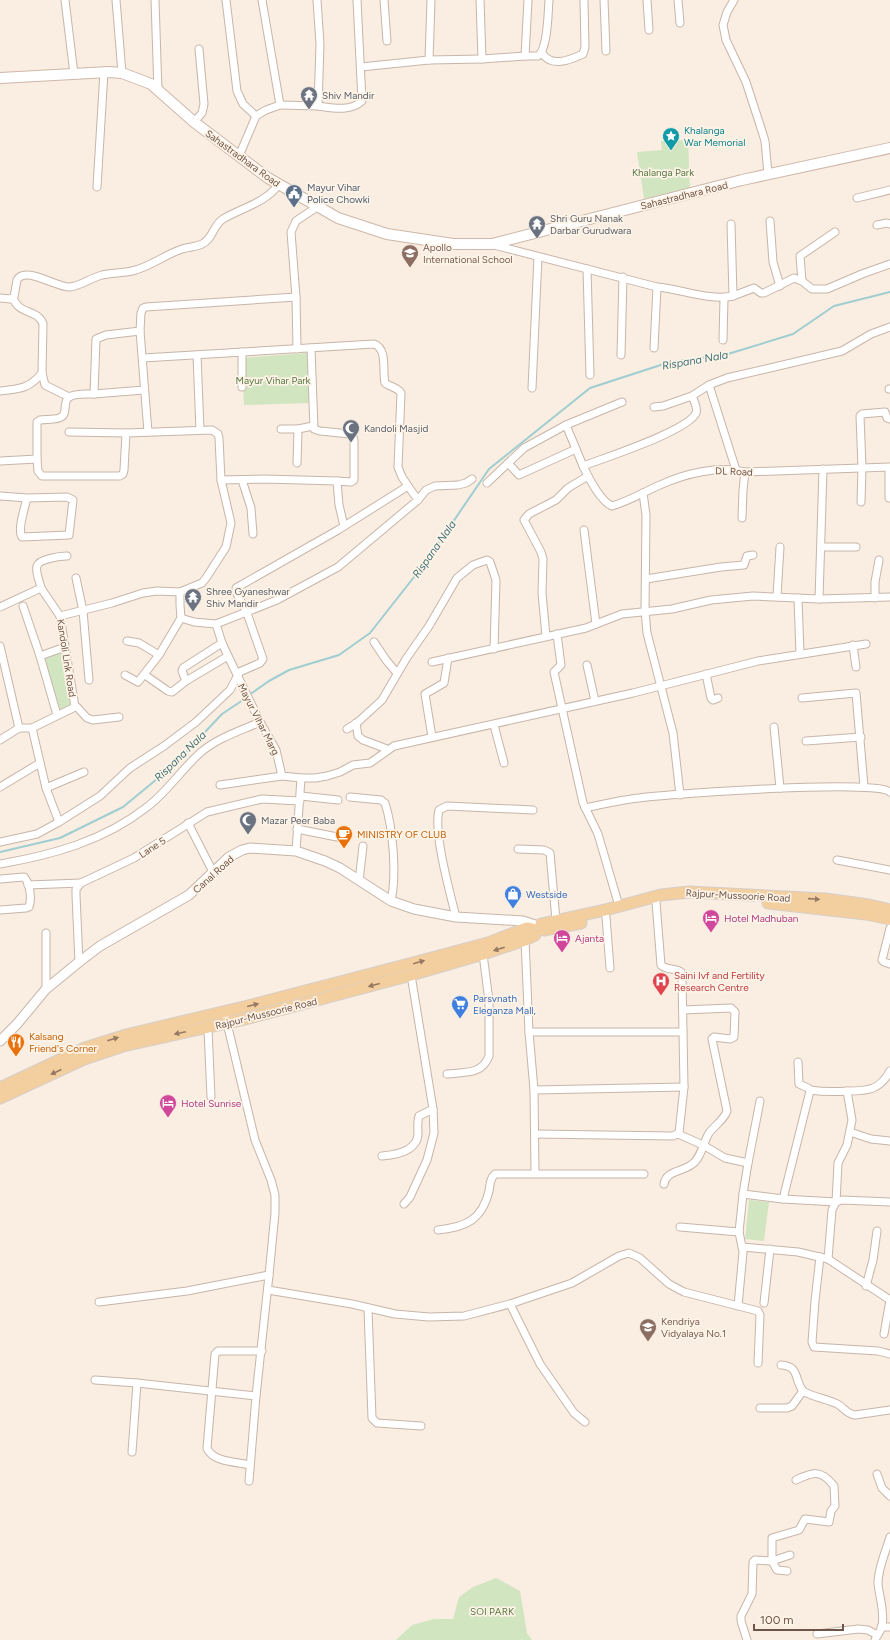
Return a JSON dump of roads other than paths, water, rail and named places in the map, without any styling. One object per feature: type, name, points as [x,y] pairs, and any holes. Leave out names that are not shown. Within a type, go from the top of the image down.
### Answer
[{"type":"main road","name":"Sahastradhara Road","points":[[0,78],[104,72],[122,73],[151,84],[194,122],[268,178],[338,218],[387,234],[453,244],[492,244],[768,174],[890,148]]},
{"type":"main road","name":"Rajpur-Mussoorie Road","points":[[0,1098],[84,1059],[123,1046],[227,1023],[410,975],[525,940],[537,929],[556,920],[579,916],[661,895],[689,892],[825,899],[869,905],[890,910]]},
{"type":"main road","name":"Rajpur-Mussoorie Road","points":[[0,1088],[86,1048],[126,1035],[413,963],[488,942],[527,928],[537,929],[606,917],[676,897],[693,896],[740,900],[866,914],[890,919]]},
{"type":"street","points":[[65,0],[74,74]]},
{"type":"street","points":[[116,0],[122,73]]},
{"type":"street","points":[[155,0],[158,90]]},
{"type":"street","points":[[226,0],[237,91],[243,104],[256,116]]},
{"type":"street","points":[[262,0],[280,105]]},
{"type":"street","points":[[317,0],[320,44],[318,106]]},
{"type":"street","points":[[239,156],[256,116],[266,110],[280,105],[349,108],[362,101],[357,0]]},
{"type":"street","points":[[384,0],[387,41]]},
{"type":"street","points":[[429,60],[431,0]]},
{"type":"street","points":[[480,0],[482,58]]},
{"type":"street","points":[[525,56],[528,0]]},
{"type":"street","points":[[542,54],[548,21],[549,0]]},
{"type":"street","points":[[604,0],[606,51]]},
{"type":"street","points":[[647,0],[650,30]]},
{"type":"street","points":[[678,0],[680,23]]},
{"type":"street","points":[[734,0],[727,12],[723,25],[726,40],[746,82],[765,141],[768,174]]},
{"type":"street","points":[[542,54],[552,62],[562,61],[583,54],[585,47],[584,1]]},
{"type":"street","points":[[194,122],[202,113],[204,104],[199,49]]},
{"type":"street","points":[[361,67],[429,60],[538,56],[542,54]]},
{"type":"street","points":[[97,187],[104,72]]},
{"type":"street","points":[[13,298],[15,296],[17,280],[22,276],[32,276],[46,279],[56,285],[72,287],[103,275],[144,268],[183,249],[202,244],[208,240],[215,226],[222,219],[268,196],[279,184]]},
{"type":"street","points":[[857,198],[890,190]]},
{"type":"street","points":[[297,349],[296,297],[291,232],[296,221],[317,206]]},
{"type":"street","points":[[770,221],[773,262],[780,286]]},
{"type":"street","points":[[877,225],[887,223],[890,224]]},
{"type":"street","points":[[731,224],[733,296]]},
{"type":"street","points":[[802,282],[800,256],[835,232]]},
{"type":"street","points":[[492,244],[657,287],[672,288],[724,298],[754,288],[762,294],[791,279],[798,279],[812,289],[827,289],[890,264]]},
{"type":"street","points":[[532,388],[538,257]]},
{"type":"street","points":[[587,269],[590,374]]},
{"type":"street","points":[[621,355],[623,277]]},
{"type":"street","points":[[654,348],[657,287]]},
{"type":"street","points":[[148,432],[140,331],[141,313],[143,308],[296,297]]},
{"type":"street","points":[[0,298],[13,298]]},
{"type":"street","points":[[13,298],[18,307],[35,314],[42,320],[42,374],[46,385],[70,397]]},
{"type":"street","points":[[723,340],[724,298]]},
{"type":"street","points":[[654,407],[663,406],[692,396],[709,385],[727,378],[842,351],[871,334],[890,328]]},
{"type":"street","points":[[94,394],[96,338],[121,332],[140,331]]},
{"type":"street","points":[[143,358],[374,344],[381,348],[385,383],[388,386],[398,389],[401,393],[398,467],[402,477],[418,500]]},
{"type":"street","points":[[221,480],[264,478],[351,482],[354,480],[353,437],[346,433],[317,430],[313,426],[311,348]]},
{"type":"street","points":[[242,352],[242,386]]},
{"type":"street","points":[[197,355],[200,430]]},
{"type":"street","points":[[0,391],[22,388],[34,383],[42,374]]},
{"type":"street","points":[[709,385],[736,470]]},
{"type":"street","points":[[126,433],[124,470],[123,474],[120,476],[42,476],[38,471],[37,422],[40,420],[58,418],[64,414],[66,399],[70,397],[94,394],[144,390]]},
{"type":"street","points":[[583,466],[664,436],[682,427],[689,422],[696,412],[697,408],[692,396]]},
{"type":"street","points":[[487,483],[524,448],[566,425],[622,402]]},
{"type":"street","points":[[861,502],[862,468],[860,416],[862,414],[885,412],[890,419]]},
{"type":"street","name":"DL Road","points":[[566,425],[588,476],[604,500],[608,505],[612,506],[662,484],[709,470],[736,470],[745,472],[889,468]]},
{"type":"street","points":[[281,429],[298,429],[313,426]]},
{"type":"street","points":[[297,463],[298,429]]},
{"type":"street","points":[[60,616],[83,611],[143,593],[157,591],[180,592],[202,582],[226,547],[231,523],[221,480],[219,438],[218,434],[212,430],[126,433],[69,432]]},
{"type":"street","points":[[508,463],[518,475],[576,449]]},
{"type":"street","points":[[0,461],[37,459]]},
{"type":"street","points":[[889,468],[889,498]]},
{"type":"street","points":[[819,598],[822,547],[823,469]]},
{"type":"street","points":[[742,518],[742,490],[745,472]]},
{"type":"street","points":[[546,636],[542,593],[543,559],[541,552],[524,520],[529,514],[556,500],[568,488],[588,476]]},
{"type":"street","points":[[181,618],[204,624],[216,624],[277,600],[338,567],[418,500],[426,490],[435,486],[458,485],[466,483],[472,479]]},
{"type":"street","points":[[242,480],[250,508],[253,534]]},
{"type":"street","points":[[337,481],[339,505],[344,526]]},
{"type":"street","points":[[0,842],[36,834],[59,822],[100,796],[130,768],[164,746],[196,722],[230,690],[238,676],[260,663],[263,659],[247,613],[236,592],[236,588],[344,526],[408,486]]},
{"type":"street","points":[[643,493],[646,515],[645,611],[647,633],[673,733],[680,794]]},
{"type":"street","points":[[0,496],[27,498],[67,497],[74,500],[69,535],[22,537],[20,535],[20,529],[27,498]]},
{"type":"street","points":[[584,530],[596,624]]},
{"type":"street","points":[[777,596],[780,547]]},
{"type":"street","points":[[822,547],[856,547]]},
{"type":"street","points":[[646,579],[721,567],[744,566],[748,556],[753,555]]},
{"type":"street","name":"Kandoli Link Road","points":[[67,556],[55,557],[39,564],[37,566],[37,572],[42,588],[60,616],[75,707]]},
{"type":"street","points":[[347,729],[382,700],[392,685],[397,673],[429,626],[457,578],[473,565],[487,560],[490,562],[496,580],[494,649]]},
{"type":"street","points":[[875,598],[875,582],[879,560]]},
{"type":"street","points":[[76,578],[83,611],[89,680]]},
{"type":"street","points":[[0,607],[42,588]]},
{"type":"street","points":[[125,674],[138,682],[145,675],[159,655],[181,618],[180,592]]},
{"type":"street","points":[[432,662],[557,634],[596,624],[616,616],[645,611],[672,609],[692,604],[731,598],[777,596],[798,598],[890,597]]},
{"type":"street","points":[[798,598],[800,654]]},
{"type":"street","points":[[23,606],[40,656],[57,715]]},
{"type":"street","name":"Mayur Vihar Marg","points":[[216,624],[228,656],[260,722],[276,750],[282,776]]},
{"type":"street","points":[[557,634],[561,666],[554,672],[562,708],[585,808],[598,834],[619,906]]},
{"type":"street","points":[[127,641],[139,644],[159,655]]},
{"type":"street","points":[[374,642],[397,673]]},
{"type":"street","points":[[186,681],[182,671],[183,668],[222,643]]},
{"type":"street","points":[[220,785],[282,776],[301,778],[321,777],[340,772],[353,765],[366,764],[387,749],[394,746],[494,725],[660,686],[758,661],[866,644]]},
{"type":"street","points":[[853,645],[856,667]]},
{"type":"street","points":[[0,646],[19,728]]},
{"type":"street","points":[[40,656],[66,648]]},
{"type":"street","points":[[145,675],[168,691],[172,692],[186,681],[228,656]]},
{"type":"street","points":[[432,737],[425,694],[444,683],[448,658]]},
{"type":"street","points":[[587,665],[595,701]]},
{"type":"street","points":[[706,674],[711,698],[713,700],[718,698]]},
{"type":"street","points":[[802,698],[856,693],[861,737],[864,787]]},
{"type":"street","points":[[0,740],[19,728],[32,728],[75,707],[77,707],[87,718],[93,720],[119,717]]},
{"type":"street","points":[[0,864],[59,852],[117,827],[148,807],[201,752],[212,744],[260,722]]},
{"type":"street","points":[[356,723],[358,736],[363,740],[387,749]]},
{"type":"street","points":[[494,725],[504,763]]},
{"type":"street","points":[[774,727],[780,788]]},
{"type":"street","points":[[32,728],[46,788],[59,822]]},
{"type":"street","points":[[806,740],[861,737]]},
{"type":"street","points":[[0,787],[40,763]]},
{"type":"street","points":[[46,788],[84,772]]},
{"type":"street","points":[[296,851],[301,778]]},
{"type":"street","points":[[585,808],[638,798],[780,788],[864,787],[886,789],[890,792]]},
{"type":"street","points":[[350,797],[381,800],[385,803],[393,866],[393,888],[390,901]]},
{"type":"street","name":"Lane 5","points":[[81,883],[134,858],[207,812],[262,798],[338,800]]},
{"type":"street","points":[[456,917],[440,843],[439,810],[446,806],[533,810]]},
{"type":"street","points":[[188,823],[213,872]]},
{"type":"street","points":[[297,829],[337,837]]},
{"type":"street","points":[[359,881],[363,846]]},
{"type":"street","name":"Canal Road","points":[[0,1041],[17,1024],[46,989],[79,962],[100,946],[189,895],[229,857],[242,850],[250,848],[296,851],[340,868],[390,901],[414,909],[456,917],[523,921],[537,929]]},
{"type":"street","points":[[518,849],[544,850],[550,853],[556,920]]},
{"type":"street","points":[[837,860],[890,870]]},
{"type":"street","points":[[0,879],[24,877],[27,879],[31,902],[29,907],[0,910]]},
{"type":"street","points":[[28,885],[81,883]]},
{"type":"street","points":[[79,962],[76,889],[81,883]]},
{"type":"street","points":[[535,1134],[673,1136],[678,1134],[681,1130],[684,1087],[681,972],[664,968],[662,966],[656,902]]},
{"type":"street","points":[[606,917],[610,968]]},
{"type":"street","points":[[890,928],[882,960],[890,964]]},
{"type":"street","points":[[46,933],[46,989]]},
{"type":"street","points":[[525,940],[529,1032],[534,1090],[535,1173]]},
{"type":"street","points":[[447,1074],[477,1070],[487,1063],[489,1056],[489,1001],[483,954]]},
{"type":"street","points":[[404,1204],[421,1174],[431,1150],[434,1133],[433,1109],[410,975]]},
{"type":"street","points":[[664,1184],[668,1175],[694,1163],[709,1134],[728,1111],[712,1039],[714,1037],[730,1039],[734,1037],[734,1012],[731,1008],[683,1010]]},
{"type":"street","points":[[224,1011],[255,1140],[271,1180],[275,1213],[270,1276],[256,1396],[249,1481]]},
{"type":"street","points":[[206,1028],[208,1030],[212,1097]]},
{"type":"street","points":[[529,1032],[683,1032]]},
{"type":"street","points":[[798,1062],[799,1083],[801,1085],[810,1090],[831,1092],[862,1091],[875,1088],[881,1084],[890,1070]]},
{"type":"street","points":[[534,1090],[684,1087]]},
{"type":"street","points":[[784,1199],[810,1090]]},
{"type":"street","points":[[828,1259],[832,1210],[836,1202],[838,1163],[847,1144],[852,1116],[848,1103],[847,1091]]},
{"type":"street","points":[[738,1306],[743,1247],[740,1232],[743,1194],[760,1101]]},
{"type":"street","points":[[382,1156],[398,1155],[412,1146],[417,1137],[419,1116],[433,1109]]},
{"type":"street","points":[[850,1132],[871,1139],[890,1141]]},
{"type":"street","points":[[678,1134],[703,1144],[719,1156],[748,1163]]},
{"type":"street","points":[[438,1230],[455,1228],[464,1225],[476,1217],[487,1200],[493,1175],[501,1173],[644,1174]]},
{"type":"street","points":[[743,1194],[784,1199],[836,1202],[842,1200],[890,1202]]},
{"type":"street","points":[[680,1227],[740,1232]]},
{"type":"street","points":[[866,1286],[873,1260],[877,1231]]},
{"type":"street","points":[[743,1247],[798,1252],[828,1259],[866,1286],[890,1300],[884,1334]]},
{"type":"street","points":[[764,1303],[770,1249]]},
{"type":"street","points":[[268,1290],[352,1304],[368,1309],[395,1314],[429,1317],[464,1316],[510,1304],[572,1283],[619,1256],[629,1254],[640,1258],[675,1288],[703,1298],[756,1310],[760,1313],[758,1363]]},
{"type":"street","points":[[820,1257],[812,1342],[814,1347],[816,1349],[878,1351],[890,1354]]},
{"type":"street","points":[[99,1302],[187,1291],[270,1276]]},
{"type":"street","points":[[510,1304],[540,1364],[574,1413],[585,1422]]},
{"type":"street","points":[[368,1309],[372,1418],[378,1423],[421,1426]]},
{"type":"street","points":[[250,1465],[214,1457],[208,1452],[207,1444],[214,1354],[220,1351],[262,1351]]},
{"type":"street","points":[[781,1365],[787,1365],[794,1370],[803,1391],[838,1405],[852,1415],[890,1410]]},
{"type":"street","points":[[95,1380],[256,1396]]},
{"type":"street","points":[[132,1452],[137,1383]]},
{"type":"street","points":[[760,1408],[787,1408],[792,1406],[803,1391]]},
{"type":"street","points":[[787,1571],[777,1570],[772,1562],[772,1538],[799,1530],[805,1519],[829,1522],[831,1511],[835,1506],[834,1486],[820,1473],[811,1473],[796,1480]]},
{"type":"street","points":[[877,1474],[882,1488],[890,1496]]},
{"type":"street","points":[[817,1634],[864,1629],[876,1637],[881,1627],[883,1611],[878,1583],[890,1537]]},
{"type":"street","points":[[747,1640],[741,1621],[741,1616],[752,1594],[755,1560],[772,1562],[790,1555]]},
{"type":"street","points":[[881,1627],[890,1627]]},
{"type":"waterway","name":"Rispana Nala","points":[[249,695],[269,681],[289,670],[339,655],[370,633],[425,563],[489,469],[590,388],[670,362],[728,354],[793,334],[834,306],[890,292]]},
{"type":"waterway","name":"Rispana Nala","points":[[0,852],[60,838],[123,807],[174,765],[222,714],[246,698]]},
{"type":"place","name":"Shiv Mandir","points":[[309,110]]},
{"type":"place","name":"Khalanga War Memorial","points":[[671,151]]},
{"type":"place","name":"Mayur Vihar Police Chowki","points":[[294,208]]},
{"type":"place","name":"Shri Guru Nanak Darbar Gurudwara","points":[[537,239]]},
{"type":"place","name":"Apollo International School","points":[[410,268]]},
{"type":"place","name":"Kandoli Masjid","points":[[351,443]]},
{"type":"place","name":"Shree Gyaneshwar Shiv Mandir","points":[[193,612]]},
{"type":"place","name":"Mazar Peer Baba","points":[[248,835]]},
{"type":"place","name":"MINISTRY OF CLUB","points":[[344,849]]},
{"type":"place","name":"Westside","points":[[513,909]]},
{"type":"place","name":"Hotel Madhuban","points":[[711,933]]},
{"type":"place","name":"Ajanta","points":[[562,953]]},
{"type":"place","name":"Saini Ivf and Fertility Research Centre","points":[[661,996]]},
{"type":"place","name":"Parsvnath Eleganza Mall,","points":[[460,1019]]},
{"type":"place","name":"Kalsang Friend's Corner","points":[[16,1057]]},
{"type":"place","name":"Hotel Sunrise","points":[[168,1118]]},
{"type":"place","name":"Kendriya Vidyalaya No.1","points":[[648,1342]]},
{"type":"park label","name":"Khalanga Park","points":[[663,172]]},
{"type":"park label","name":"Mayur Vihar Park","points":[[273,380]]},
{"type":"park label","name":"SOI PARK","points":[[492,1611]]}]
